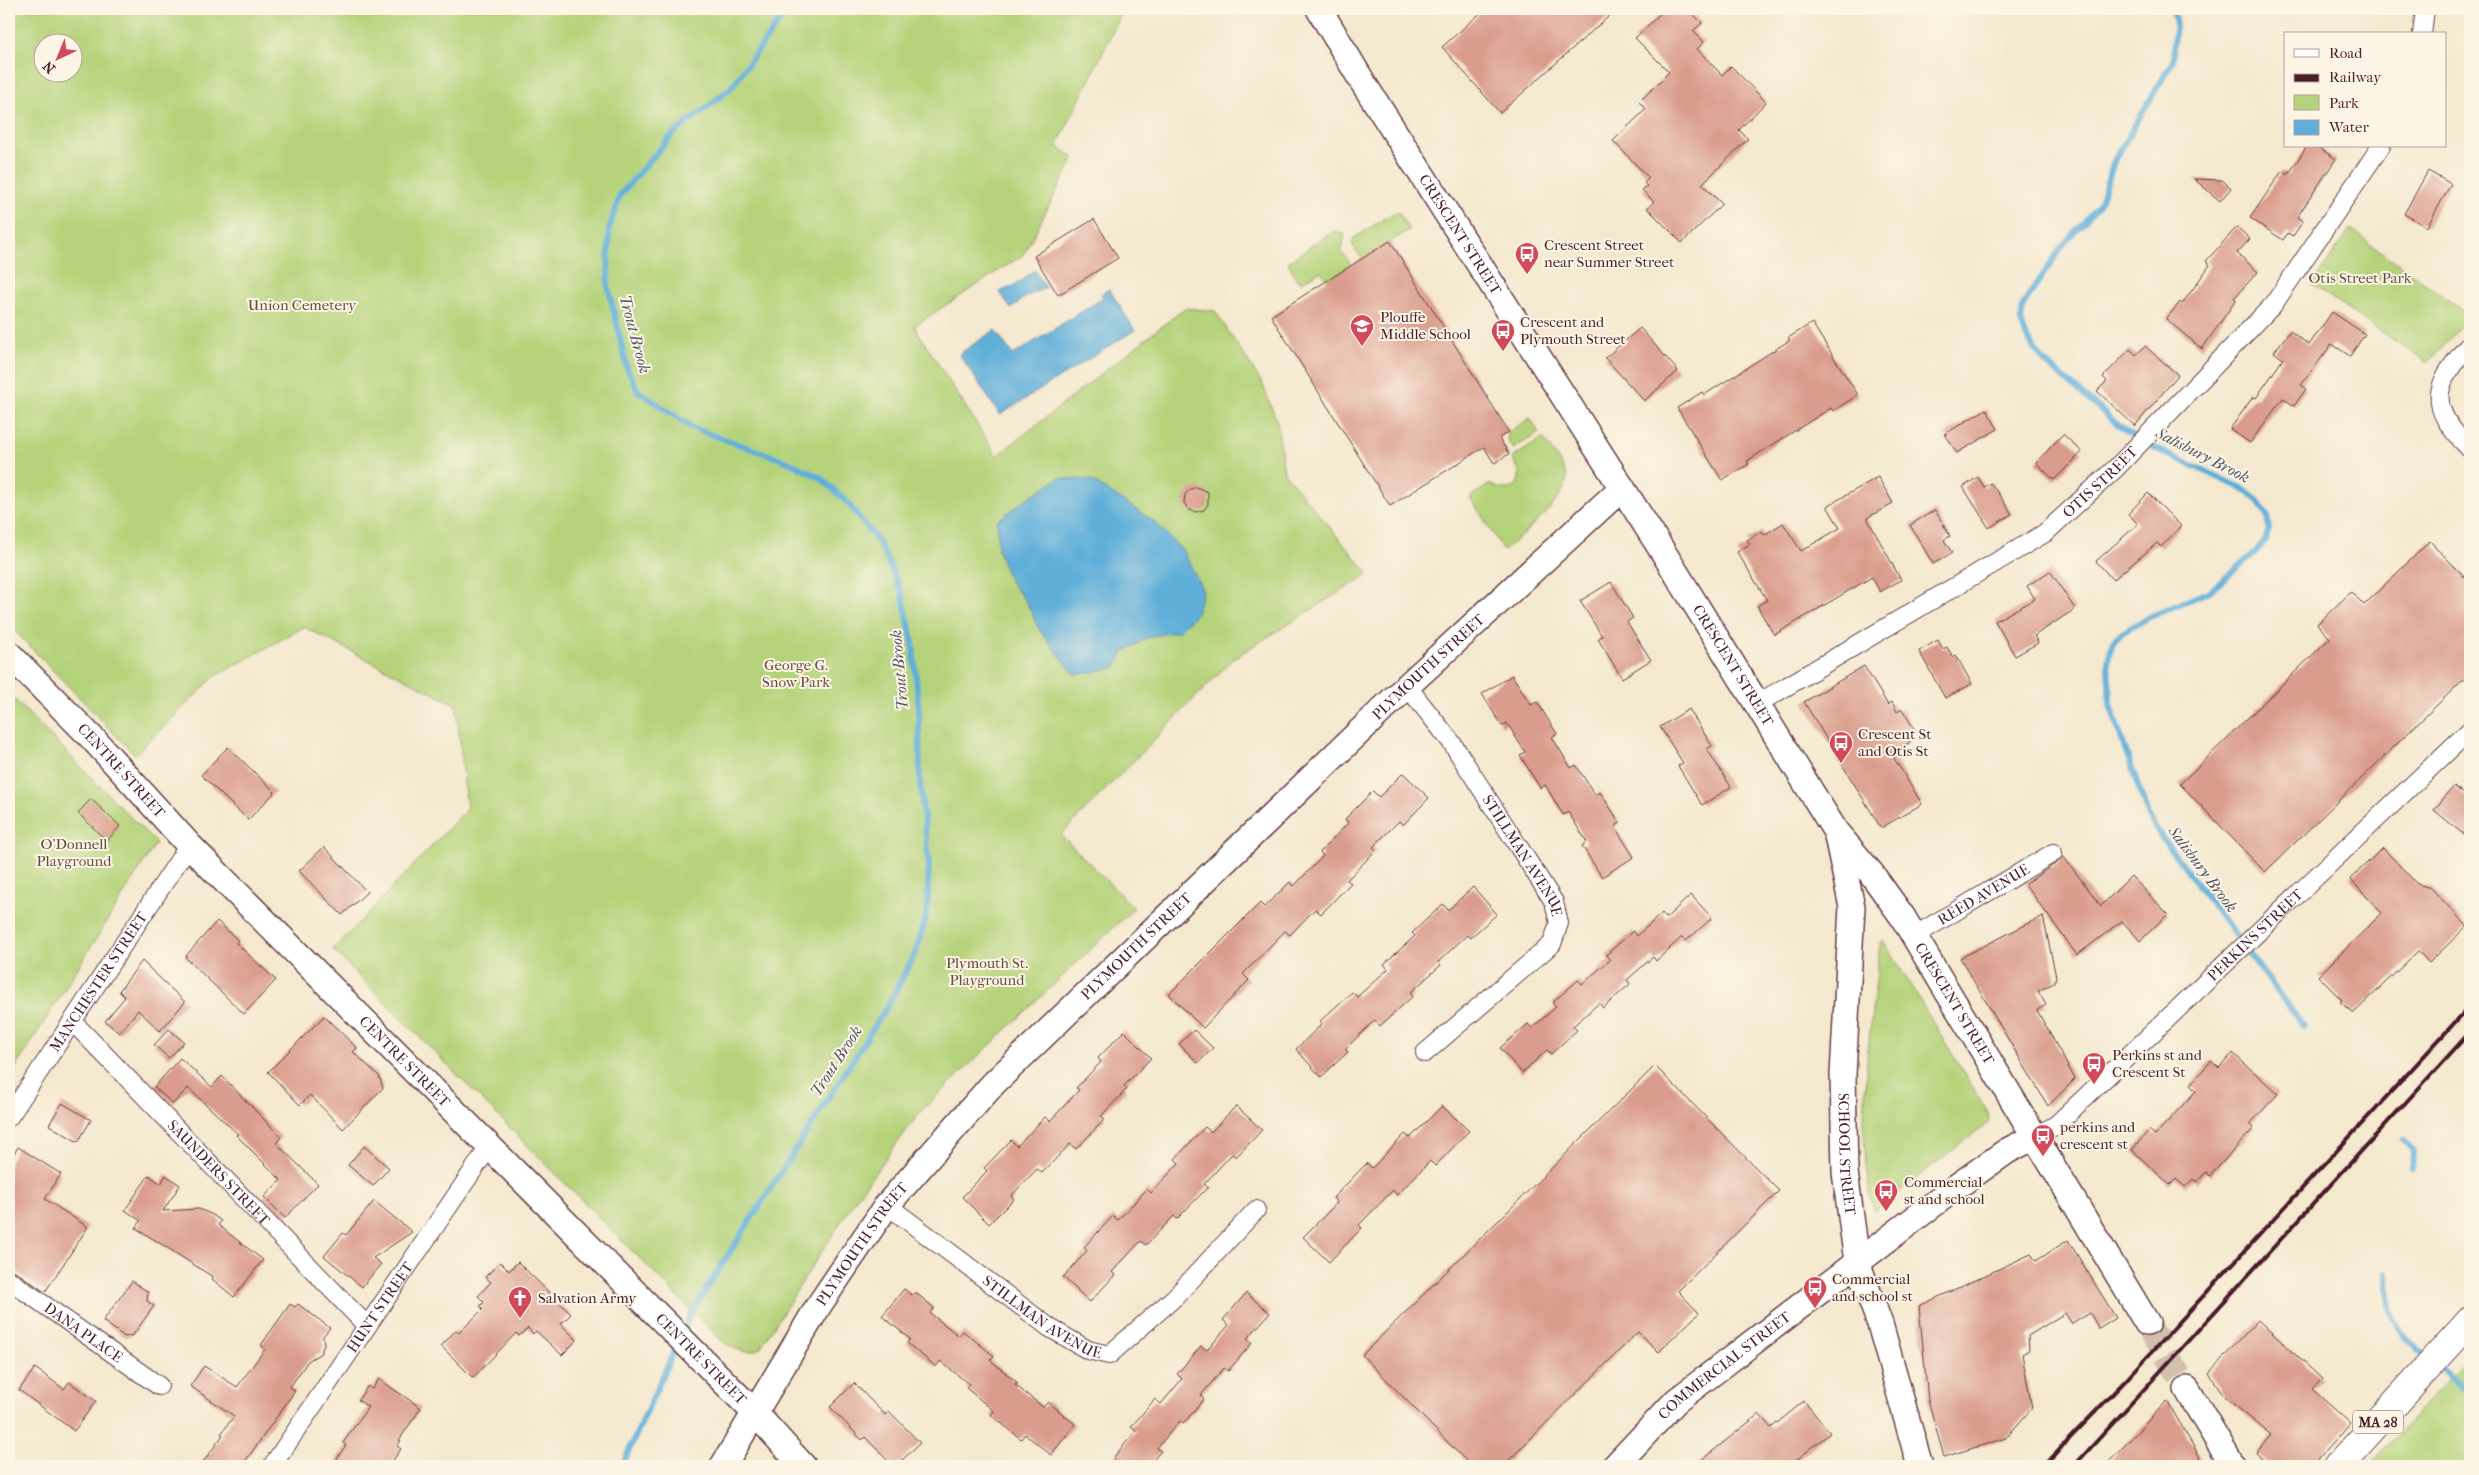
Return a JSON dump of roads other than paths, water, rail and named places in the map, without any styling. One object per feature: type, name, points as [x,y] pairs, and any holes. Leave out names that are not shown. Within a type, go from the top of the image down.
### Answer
[{"type":"main road","name":"CRESCENT STREET","points":[[1320,9],[1362,81],[1622,488],[1836,832],[1871,873],[1914,936],[2147,1323]]},
{"type":"main road","name":"PLYMOUTH STREET","points":[[723,1466],[819,1305],[887,1205],[993,1084],[1407,686],[1622,488]]},
{"type":"main road","name":"CENTRE STREET","points":[[9,654],[94,740],[189,845],[755,1413],[803,1466]]},
{"type":"main road","name":"SCHOOL STREET","points":[[1836,832],[1852,906],[1843,1080],[1846,1172],[1857,1262],[1880,1324],[1920,1466]]},
{"type":"main road","name":"COMMERCIAL STREET","points":[[1615,1466],[1676,1401],[1970,1176],[2007,1151],[2036,1136]]},
{"type":"main road","name":"MA 28","points":[[2338,1466],[2470,1321]]},
{"type":"main road","points":[[2187,1389],[2233,1466]]},
{"type":"street","points":[[2422,32],[2426,9]]},
{"type":"street","name":"OTIS STREET","points":[[1757,704],[2045,533],[2129,455],[2273,305],[2380,148]]},
{"type":"street","points":[[2470,344],[2446,374],[2440,392],[2440,404],[2446,421],[2470,449]]},
{"type":"street","name":"STILLMAN AVENUE","points":[[1407,686],[1452,743],[1554,902],[1559,923],[1552,944],[1426,1053]]},
{"type":"street","name":"PERKINS STREET","points":[[2036,1136],[2056,1125],[2470,730]]},
{"type":"street","name":"MANCHESTER STREET","points":[[9,1117],[189,845]]},
{"type":"street","name":"REED AVENUE","points":[[1914,936],[2053,853]]},
{"type":"street","name":"SAUNDERS STREET","points":[[72,1021],[366,1325]]},
{"type":"street","name":"HUNT STREET","points":[[272,1466],[366,1325],[489,1147]]},
{"type":"street","name":"STILLMAN AVENUE","points":[[887,1205],[1050,1328],[1088,1350],[1109,1355],[1175,1297],[1256,1210]]},
{"type":"street","name":"DANA PLACE","points":[[9,1280],[159,1386]]},
{"type":"water","points":[[1034,270],[1046,288],[1027,296],[1011,309],[1000,292],[1019,283]]},
{"type":"water","points":[[1109,289],[1135,330],[1000,415],[959,354],[995,330],[1013,355],[1103,298],[1101,294]]},
{"type":"water","points":[[1059,478],[1091,480],[1155,522],[1184,552],[1203,591],[1196,614],[1179,631],[1149,637],[1124,652],[1115,668],[1075,675],[1040,631],[1027,603],[1009,580],[998,550],[997,521]]},
{"type":"waterway","name":"Trout Brook","points":[[682,1333],[691,1313],[888,1005],[915,954],[927,915],[929,864],[920,782],[919,712],[913,643],[902,593],[879,543],[848,503],[821,478],[786,461],[693,428],[638,391],[627,368],[608,286],[609,229],[620,195],[672,135],[730,89],[788,9]]},
{"type":"waterway","name":"Salisbury Brook","points":[[2172,9],[2176,20],[2173,61],[2115,159],[2099,205],[2063,245],[2023,305],[2021,322],[2028,340],[2045,362],[2124,430],[2164,453],[2242,488],[2258,501],[2267,515],[2269,529],[2265,541],[2256,552],[2210,591],[2147,618],[2122,633],[2112,644],[2108,661],[2110,705],[2147,812],[2155,828],[2304,1027]]},
{"type":"waterway","name":"Salisbury Brook","points":[[2404,1139],[2413,1152],[2412,1167]]},
{"type":"waterway","name":"Salisbury Brook","points":[[2386,1273],[2388,1300],[2395,1322],[2408,1340],[2428,1358]]},
{"type":"waterway","name":"Trout Brook","points":[[622,1466],[678,1342]]},
{"type":"waterway","name":"Salisbury Brook","points":[[2438,1366],[2470,1392]]},
{"type":"tunnel","points":[[2147,1323],[2187,1389]]},
{"type":"railway","points":[[2043,1466],[2126,1380],[2470,1006]]},
{"type":"railway","points":[[2074,1466],[2470,1032]]},
{"type":"place","name":"Crescent Street near Summer Street","points":[[1527,275]]},
{"type":"place","name":"Plouffe Middle School","points":[[1362,347]]},
{"type":"place","name":"Crescent and Plymouth Street","points":[[1503,352]]},
{"type":"place","name":"Crescent St and Otis St","points":[[1841,764]]},
{"type":"place","name":"Perkins st and Crescent St","points":[[2094,1085]]},
{"type":"place","name":"perkins and crescent st","points":[[2043,1157]]},
{"type":"place","name":"Commercial st and school","points":[[1886,1212]]},
{"type":"place","name":"Commercial and school st","points":[[1815,1309]]},
{"type":"place","name":"Salvation Army","points":[[520,1319]]},
{"type":"park label","name":"Otis Street Park","points":[[2360,278]]},
{"type":"park label","name":"Union Cemetery","points":[[302,305]]},
{"type":"park label","name":"George G. Snow Park","points":[[796,674]]},
{"type":"park label","name":"O'Donnell Playground","points":[[74,852]]},
{"type":"park label","name":"Plymouth St. Playground","points":[[987,972]]}]
